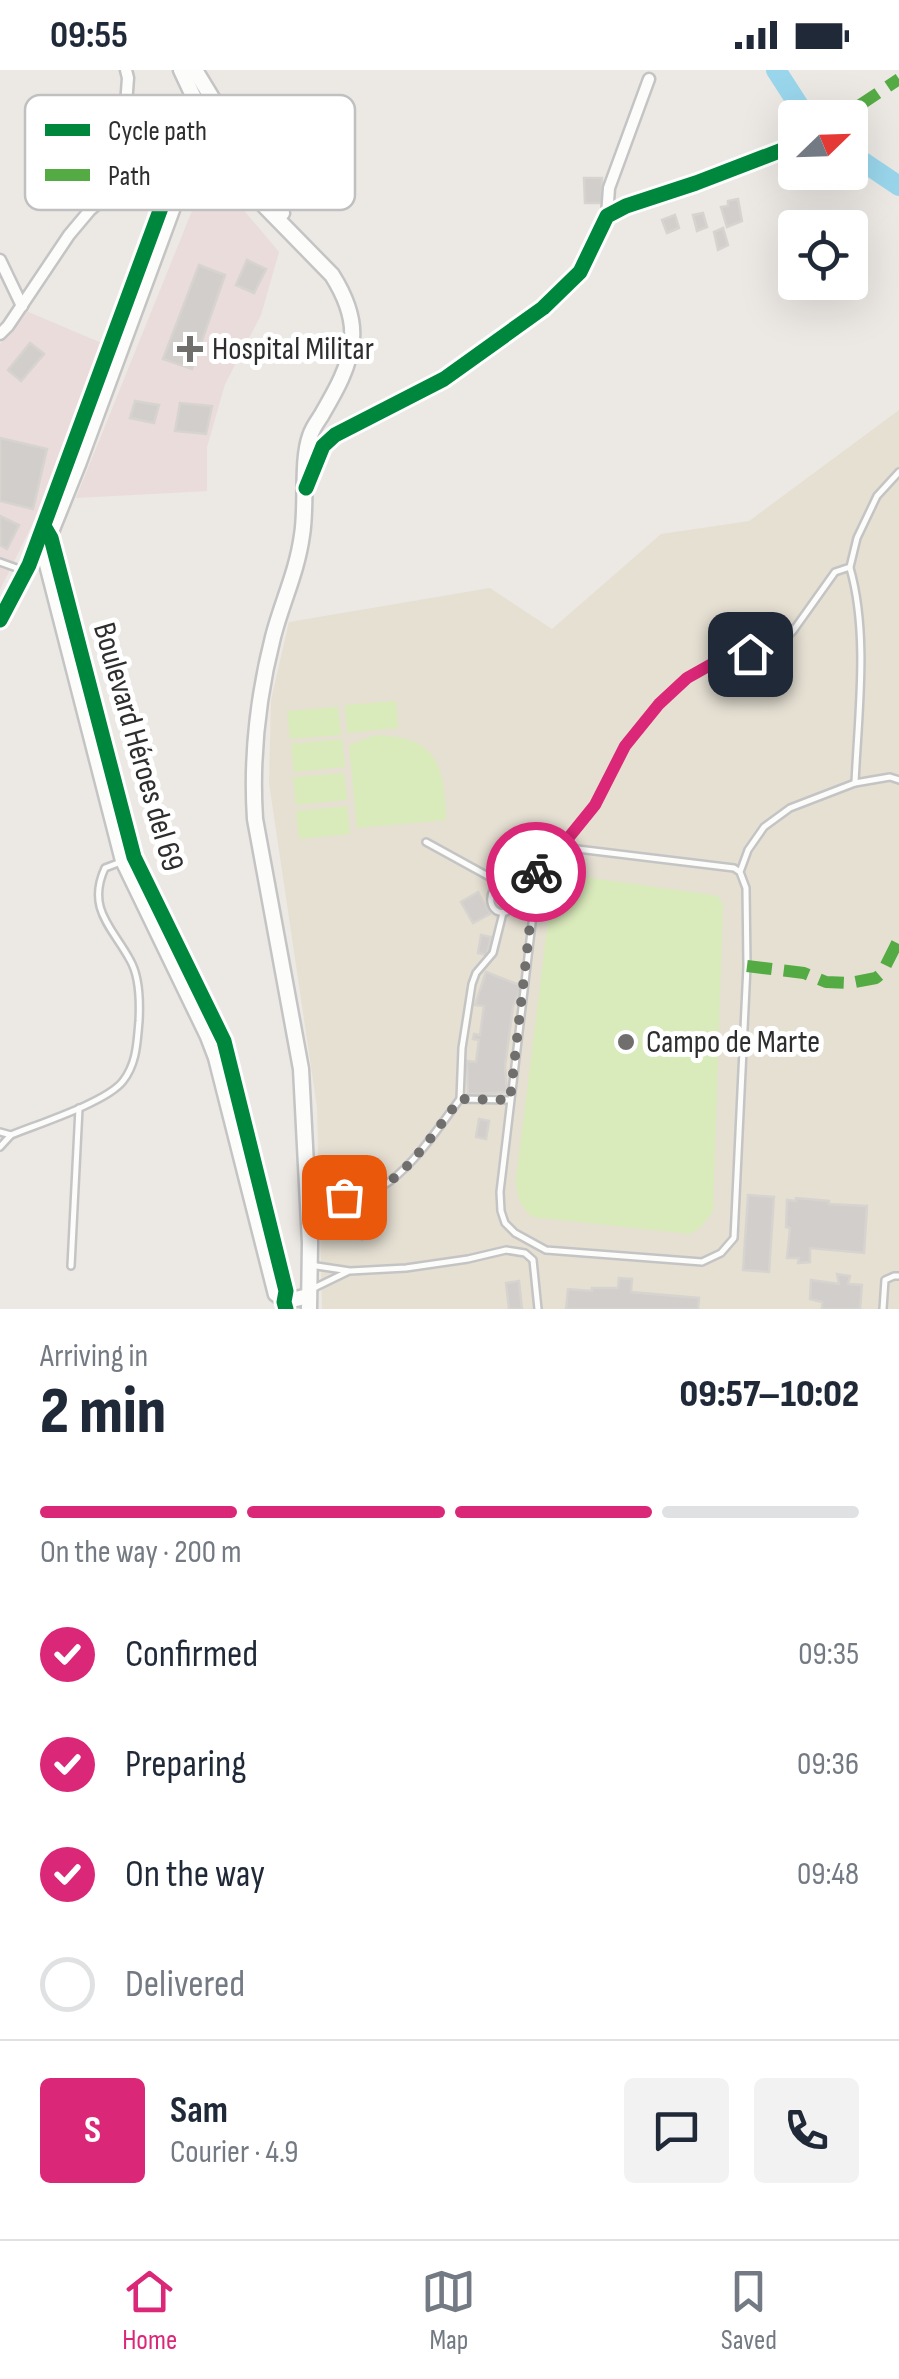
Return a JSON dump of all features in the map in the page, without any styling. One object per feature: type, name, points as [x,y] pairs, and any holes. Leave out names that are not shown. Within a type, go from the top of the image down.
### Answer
[{"type":"main road","points":[[181,70],[194,95]]},
{"type":"main road","points":[[194,70],[209,95]]},
{"type":"main road","points":[[268,210],[343,291],[353,335],[342,379],[310,436],[302,534],[260,699],[252,780],[254,818],[301,1069],[309,1299],[285,1305]]},
{"type":"main road","points":[[279,210],[300,244]]},
{"type":"street","points":[[126,70],[127,95]]},
{"type":"street","points":[[306,488],[323,446],[335,435],[444,380],[543,308],[580,272],[607,216],[609,188],[649,79]]},
{"type":"street","points":[[607,216],[778,151]]},
{"type":"street","points":[[0,334],[90,210]]},
{"type":"street","points":[[0,620],[44,526],[160,210]]},
{"type":"street","points":[[27,568],[51,538],[174,210]]},
{"type":"street","points":[[0,260],[22,306]]},
{"type":"street","name":"Boulevard Héroes del 69","points":[[44,526],[51,538],[134,857],[224,1041],[286,1291],[285,1305]]},
{"type":"street","name":"Boulevard Héroes del 69","points":[[36,541],[120,860],[214,1058],[274,1295],[285,1305]]},
{"type":"lane","points":[[855,784],[862,672],[855,584],[850,567],[857,538],[876,496],[899,472]]},
{"type":"lane","points":[[0,562],[27,568]]},
{"type":"lane","points":[[561,847],[595,805],[625,746],[659,704],[687,678],[719,660],[781,643],[835,572],[850,567]]},
{"type":"lane","points":[[740,872],[748,850],[764,827],[790,808],[855,784],[890,777],[899,780]]},
{"type":"lane","points":[[426,842],[535,898]]},
{"type":"lane","points":[[547,847],[561,847],[734,868],[740,872],[746,888],[744,1070],[734,1238],[721,1253],[702,1262],[546,1250],[515,1234],[505,1223],[500,1192],[537,859],[541,852],[547,847]]},
{"type":"lane","points":[[0,1147],[12,1135],[80,1108],[108,1092],[123,1081],[136,1054],[140,1009],[137,980],[131,961],[105,922],[98,898],[104,868],[134,857]]},
{"type":"lane","points":[[497,887],[508,887],[516,895],[511,911],[503,913],[492,907],[490,898],[497,887]]},
{"type":"lane","points":[[344,1197],[387,1184],[422,1148],[460,1099],[462,1048],[472,984],[492,953],[503,913]]},
{"type":"lane","points":[[460,1099],[510,1100]]},
{"type":"lane","points":[[71,1266],[80,1108]]},
{"type":"lane","points":[[0,1132],[12,1135]]},
{"type":"lane","points":[[308,1265],[350,1271],[439,1264],[516,1250],[533,1260],[538,1309]]},
{"type":"lane","points":[[309,1299],[350,1271]]},
{"type":"lane","points":[[883,1309],[885,1280],[899,1276]]},
{"type":"shaded area","name":"Hospital Militar","points":[[192,210],[244,210],[279,252],[261,315],[225,384],[207,447],[207,491],[76,498]]},
{"type":"shaded area","points":[[26,311],[104,344],[61,466],[0,590],[0,344]]},
{"type":"shaded area","points":[[899,410],[899,1309],[322,1309],[317,1107],[269,783],[271,700],[289,622],[490,588],[552,629],[661,534],[749,521]]},
{"type":"green space","points":[[396,701],[398,728],[347,733],[345,705]]},
{"type":"green space","points":[[338,707],[341,735],[290,739],[287,711]]},
{"type":"green space","points":[[375,735],[412,741],[433,757],[443,783],[446,820],[357,828],[349,745]]},
{"type":"green space","points":[[342,739],[345,767],[294,772],[291,744]]},
{"type":"green space","points":[[344,773],[347,800],[296,805],[293,777]]},
{"type":"green space","points":[[347,806],[350,834],[299,839],[296,811]]},
{"type":"green space","name":"Campo de Marte","points":[[562,874],[713,895],[723,904],[713,1211],[690,1234],[532,1217],[520,1200],[516,1180],[553,881]]},
{"type":"building","points":[[584,178],[602,178],[602,203],[585,203]]},
{"type":"building","points":[[738,199],[742,221],[727,227],[721,207]]},
{"type":"building","points":[[703,213],[707,227],[697,231],[693,215]]},
{"type":"building","points":[[675,215],[679,228],[667,233],[662,220]]},
{"type":"building","points":[[723,228],[728,245],[718,250],[714,232]]},
{"type":"building","points":[[247,260],[266,269],[254,293],[236,285]]},
{"type":"building","points":[[199,265],[225,275],[192,369],[163,359]]},
{"type":"building","points":[[30,343],[44,354],[21,381],[8,370]]},
{"type":"building","points":[[135,401],[159,405],[154,423],[130,418]]},
{"type":"building","points":[[180,403],[212,406],[206,434],[175,431]]},
{"type":"building","points":[[0,438],[47,449],[33,509],[0,501]]},
{"type":"building","points":[[0,516],[19,525],[7,549],[0,545]]},
{"type":"building","points":[[478,892],[490,914],[473,923],[461,902]]},
{"type":"building","points":[[481,935],[491,937],[487,955],[478,953]]},
{"type":"building","points":[[486,972],[522,986],[513,1007],[505,1066],[507,1092],[468,1094],[467,1061],[476,1062],[479,1040],[473,1039],[474,1034],[480,1035],[484,1006],[475,1005]]},
{"type":"building","points":[[479,1119],[489,1121],[486,1139],[476,1137]]},
{"type":"building","points":[[748,1195],[774,1197],[769,1272],[743,1270]]},
{"type":"building","points":[[787,1200],[867,1206],[864,1253],[810,1248],[810,1262],[798,1263],[799,1258],[787,1258]]},
{"type":"building","points":[[354,1210],[372,1233],[362,1240],[345,1217]]},
{"type":"building","points":[[837,1274],[850,1276],[848,1284],[862,1285],[860,1309],[822,1309],[822,1302],[810,1299],[811,1280],[839,1284]]},
{"type":"building","points":[[619,1278],[632,1279],[631,1292],[699,1298],[698,1309],[566,1309],[568,1289],[618,1288]]},
{"type":"building","points":[[519,1281],[522,1309],[509,1309],[506,1283]]},
{"type":"waterway","points":[[776,70],[795,100]]},
{"type":"waterway","points":[[868,165],[899,186]]},
{"type":"marked path","points":[[868,100],[899,79]]},
{"type":"marked path","points":[[747,966],[850,983],[882,973],[899,939]]},
{"type":"cycle path","points":[[306,488],[323,446],[335,435],[444,379],[543,308],[580,272],[607,216],[778,152]]},
{"type":"cycle path","points":[[0,620],[29,565],[160,210]]},
{"type":"cycle path","points":[[44,526],[51,538],[134,857],[224,1041],[286,1291],[286,1309]]},
{"type":"way so far","points":[[344,1197],[387,1184],[422,1148],[460,1099],[510,1100],[536,872]]},
{"type":"place","name":"Hospital Militar","points":[[190,349]]},
{"type":"place","name":"Campo de Marte","points":[[626,1042]]},
{"type":"route","points":[[536,872],[541,852],[547,847],[561,847],[595,805],[625,746],[659,704],[687,678],[719,660],[750,654]]}]
